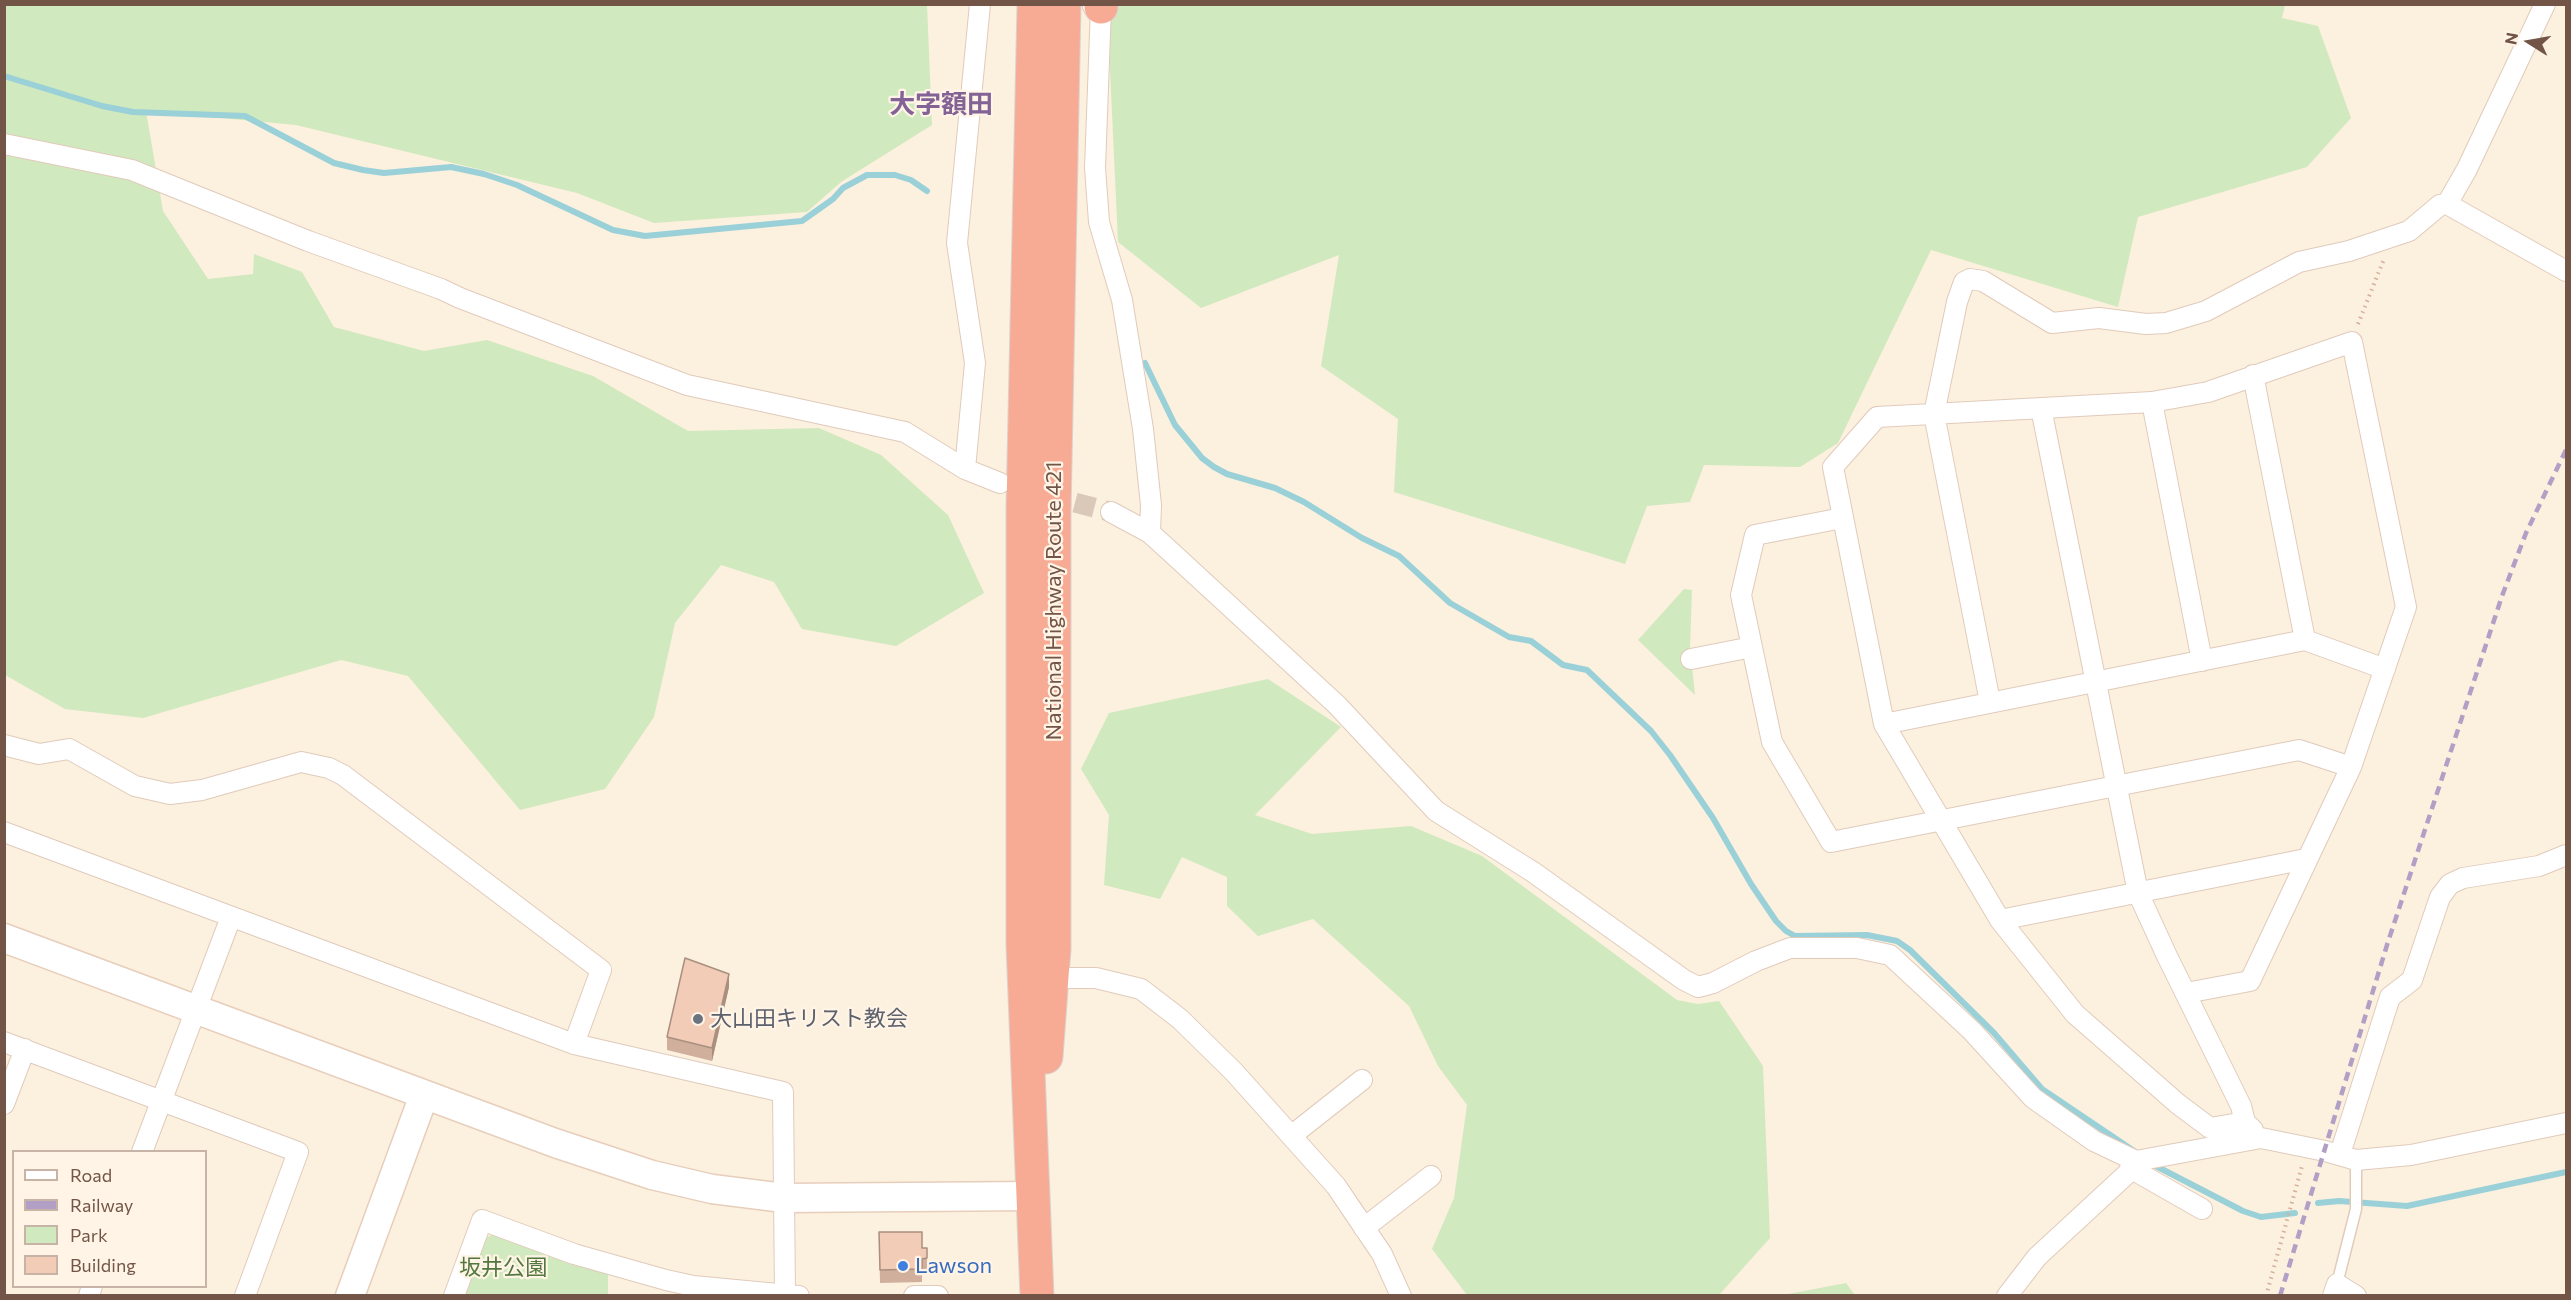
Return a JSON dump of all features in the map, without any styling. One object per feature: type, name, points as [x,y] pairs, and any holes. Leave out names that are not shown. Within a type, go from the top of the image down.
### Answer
[{"type":"highway","name":"National Highway Route 421","points":[[1034,4],[1023,507],[1023,945],[1037,1296]]},
{"type":"highway","name":"National Highway Route 421","points":[[1034,1196],[1052,978],[1054,513],[1088,5]]},
{"type":"street","points":[[965,469],[975,363],[957,243],[980,4]]},
{"type":"street","points":[[2447,204],[2467,169],[2545,4]]},
{"type":"street","points":[[1088,5],[1099,222],[1122,300],[1143,429],[1151,505],[1150,533]]},
{"type":"street","points":[[4,144],[132,170],[308,241],[441,289],[687,385],[905,432],[965,469],[1000,483]]},
{"type":"street","points":[[1990,702],[1934,414],[1960,289],[1970,279],[1995,288],[2052,323],[2098,318],[2146,324],[2166,323],[2206,311],[2299,262],[2392,238],[2409,231],[2440,205],[2447,204],[2566,271]]},
{"type":"street","points":[[2186,993],[2250,981],[2306,859],[2352,767],[2406,607],[2352,342],[2208,392],[2152,402],[1877,417],[1833,467],[1884,724],[2000,920],[2075,1014],[2178,1104],[2210,1128],[2245,1122]]},
{"type":"street","points":[[2253,375],[2305,640]]},
{"type":"street","points":[[2152,402],[2202,661]]},
{"type":"street","points":[[2041,408],[2138,893],[2241,1106],[2245,1122],[2261,1138]]},
{"type":"street","points":[[1111,512],[1150,533],[1337,705],[1436,811],[1533,872],[1684,980],[1698,987],[1713,983],[1756,961],[1790,948],[1857,948],[1890,955],[1972,1031],[2033,1098],[2094,1141],[2133,1163],[2202,1209]]},
{"type":"street","points":[[1842,518],[1755,535],[1741,594],[1772,742],[1832,842],[2299,750],[2352,767]]},
{"type":"street","points":[[1884,724],[2305,640],[2385,669]]},
{"type":"street","points":[[1691,659],[1752,647]]},
{"type":"street","points":[[4,745],[39,754],[69,749],[135,786],[170,794],[202,790],[302,762],[329,768],[343,775],[601,970],[574,1044]]},
{"type":"street","points":[[4,832],[574,1044],[783,1092],[784,1198],[792,1295],[693,1286],[666,1280],[574,1254],[482,1220],[454,1296]]},
{"type":"street","points":[[2348,1157],[2390,998],[2412,980],[2440,897],[2445,890],[2450,884],[2463,878],[2539,866],[2566,855]]},
{"type":"street","points":[[2000,920],[2306,859]]},
{"type":"street","points":[[143,1150],[231,917]]},
{"type":"street","points":[[4,938],[424,1095],[652,1175],[711,1189],[784,1198],[1034,1196]]},
{"type":"street","points":[[1052,978],[1096,978],[1141,989],[1180,1019],[1211,1049],[1336,1186],[1382,1254],[1401,1296]]},
{"type":"street","points":[[4,1042],[298,1152],[245,1296]]},
{"type":"street","points":[[4,1104],[25,1049]]},
{"type":"street","points":[[1291,1136],[1362,1080]]},
{"type":"street","points":[[350,1296],[424,1095]]},
{"type":"street","points":[[2007,1296],[2037,1257],[2133,1163],[2261,1138],[2348,1157],[2411,1155],[2566,1123]]},
{"type":"street","points":[[1364,1228],[1431,1176]]},
{"type":"street","points":[[2335,1290],[2356,1296]]},
{"type":"street","points":[[914,1296],[938,1296]]},
{"type":"lane","points":[[2335,1290],[2356,1209],[2358,1190],[2348,1157]]},
{"type":"path","points":[[2352,342],[2392,238]]},
{"type":"path","points":[[2266,1296],[2308,1148]]},
{"type":"green space","points":[[5,5],[927,5],[932,125],[841,182],[807,212],[654,223],[577,193],[296,125],[146,111],[163,211],[208,279],[253,274],[254,254],[302,272],[334,327],[424,351],[487,340],[593,376],[688,431],[819,428],[881,455],[948,515],[984,593],[896,646],[802,629],[774,582],[721,565],[675,623],[654,717],[605,789],[520,810],[408,676],[341,660],[143,718],[65,709],[5,675]]},
{"type":"green space","points":[[1107,5],[2285,5],[2282,18],[2318,26],[2351,118],[2307,167],[2138,217],[2118,307],[1931,250],[1838,443],[1800,467],[1704,465],[1690,502],[1647,506],[1625,564],[1394,492],[1398,419],[1321,366],[1339,255],[1201,308],[1118,242]]},
{"type":"green space","points":[[1684,589],[1692,590],[1690,647],[1695,695],[1638,640]]},
{"type":"green space","points":[[1268,679],[1341,727],[1255,815],[1312,834],[1411,826],[1482,856],[1677,1000],[1698,1004],[1719,1001],[1763,1066],[1770,1238],[1719,1295],[1467,1295],[1432,1249],[1454,1198],[1467,1105],[1438,1066],[1409,1006],[1313,919],[1258,936],[1227,906],[1227,877],[1182,857],[1160,899],[1104,885],[1109,815],[1081,769],[1109,713]]},
{"type":"green space","name":"坂井公園","points":[[493,1234],[573,1265],[608,1273],[608,1295],[463,1296],[484,1239]]},
{"type":"green space","points":[[1846,1283],[1855,1295],[1783,1295]]},
{"type":"building","name":"大山田キリスト教会","points":[[685,958],[729,974],[712,1048],[667,1037]]},
{"type":"building","name":"Lawson","points":[[879,1232],[922,1232],[922,1248],[927,1248],[927,1258],[922,1259],[922,1269],[880,1270]]},
{"type":"waterway","points":[[4,76],[102,106],[133,112],[245,116],[334,163],[363,170],[384,173],[451,167],[484,174],[517,185],[613,230],[645,236],[802,221],[833,199],[843,188],[867,175],[895,175],[911,180],[927,191]]},
{"type":"waterway","points":[[1145,363],[1175,425],[1202,458],[1214,467],[1227,474],[1275,488],[1304,502],[1362,538],[1399,556],[1450,603],[1509,637],[1531,641],[1563,665],[1587,670],[1651,731],[1670,755],[1713,818],[1751,884],[1776,921],[1786,931],[1795,936],[1867,935],[1897,941],[1910,950],[1994,1033],[2042,1089],[2134,1151]]},
{"type":"waterway","points":[[2150,1163],[2243,1211],[2261,1217],[2295,1213]]},
{"type":"waterway","points":[[2318,1203],[2339,1201],[2407,1206],[2566,1172]]},
{"type":"tunnel","points":[[1046,495],[1111,512]]},
{"type":"railway","points":[[2280,1296],[2387,945],[2502,596],[2526,533],[2566,450]]},
{"type":"place","name":"大山田キリスト教会","points":[[698,1019]]},
{"type":"place","name":"Lawson","points":[[903,1266]]},
{"type":"district","name":"大字額田","points":[[941,104]]}]
